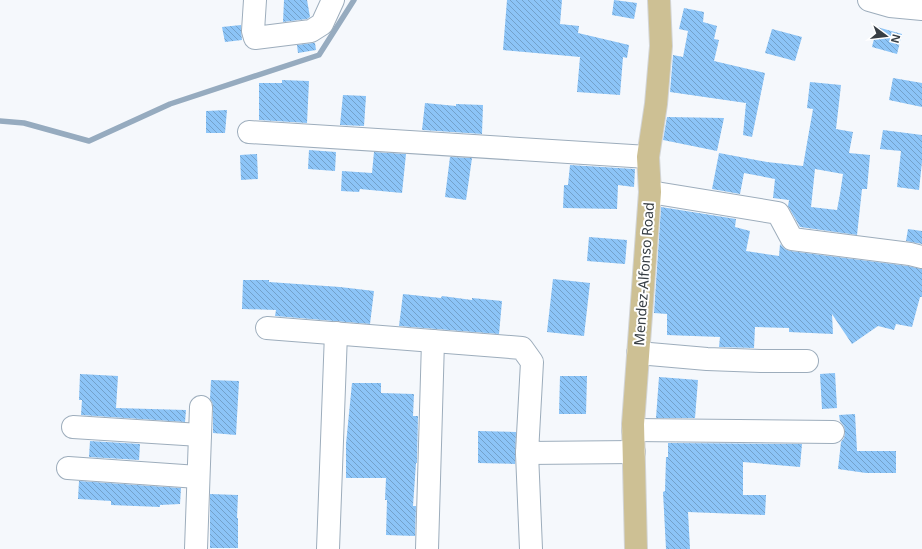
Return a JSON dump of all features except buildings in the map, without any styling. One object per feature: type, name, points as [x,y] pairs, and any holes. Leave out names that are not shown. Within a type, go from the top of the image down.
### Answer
[{"type":"main road","name":"Mendez-Alfonso Road","points":[[636,549],[633,430],[650,192],[648,157],[656,104],[661,46],[659,0]]},
{"type":"street","points":[[255,0],[253,31],[255,38],[311,31],[322,24],[333,0]]},
{"type":"street","points":[[872,0],[890,6],[922,9]]},
{"type":"street","points":[[249,132],[648,157]]},
{"type":"street","points":[[650,192],[778,213],[792,239],[910,254],[922,257]]},
{"type":"street","points":[[267,328],[522,348],[532,362],[527,454],[531,549]]},
{"type":"street","points":[[328,549],[336,334]]},
{"type":"street","points":[[427,549],[432,341]]},
{"type":"street","points":[[638,353],[707,359],[807,361]]},
{"type":"street","points":[[196,549],[201,407]]},
{"type":"street","points":[[73,427],[200,435]]},
{"type":"street","points":[[633,430],[833,432]]},
{"type":"street","points":[[527,454],[634,452]]},
{"type":"street","points":[[68,468],[198,478]]},
{"type":"waterway","points":[[0,121],[24,123],[89,141],[170,104],[319,55],[354,0]]}]
